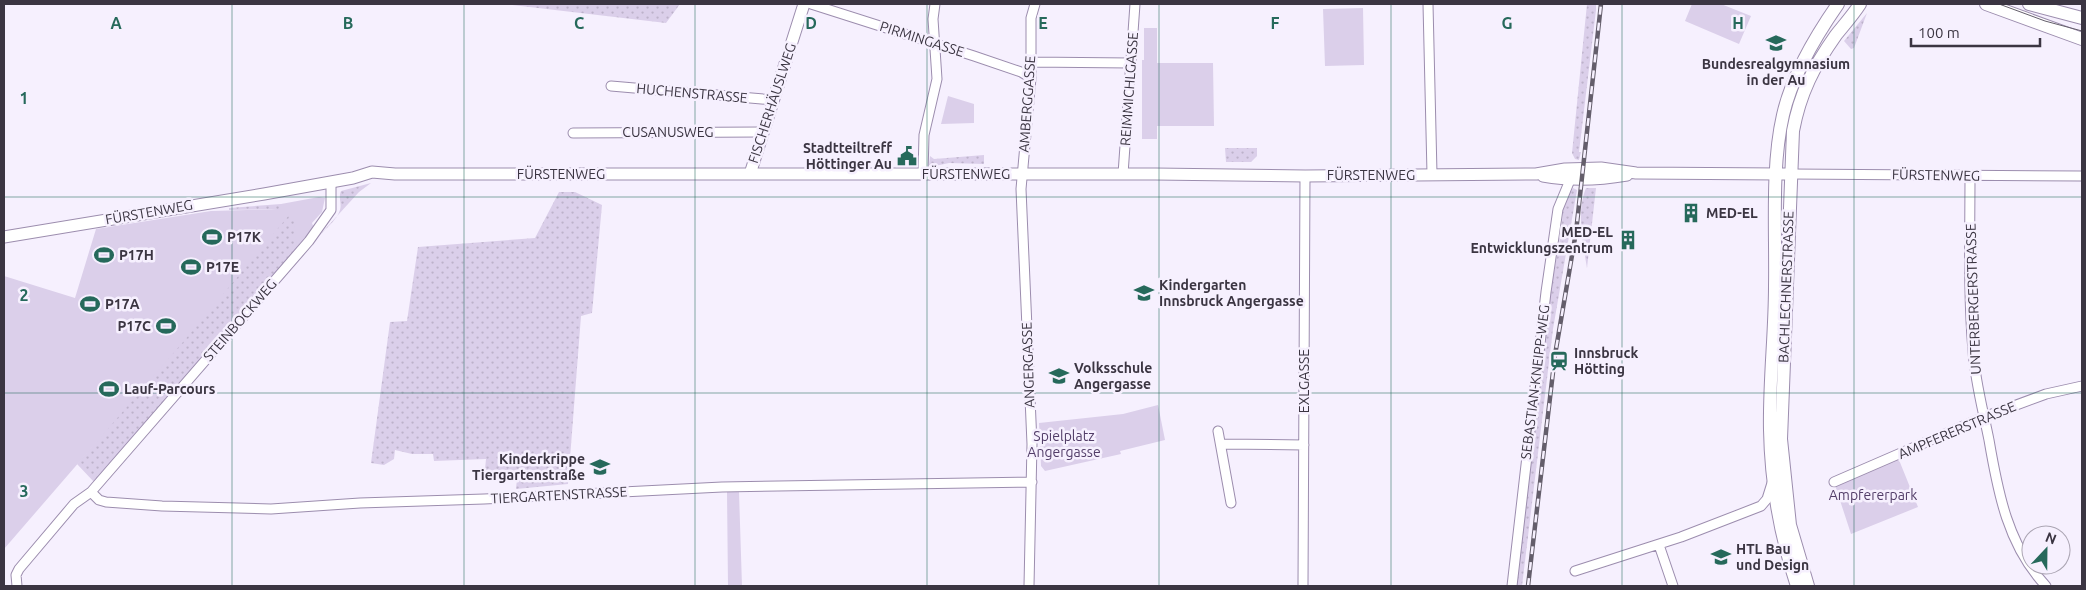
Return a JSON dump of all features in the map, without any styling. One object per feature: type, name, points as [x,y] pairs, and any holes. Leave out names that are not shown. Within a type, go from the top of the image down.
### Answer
[{"type":"main road","name":"BACHLECHNERSTRASSE","points":[[1797,586],[1781,533],[1773,480],[1770,429],[1775,306],[1777,174],[1783,115],[1790,94],[1813,42],[1838,4]]},
{"type":"main road","points":[[1986,4],[2082,39]]},
{"type":"main road","points":[[2029,4],[2082,18]]},
{"type":"main road","name":"BACHLECHNERSTRASSE","points":[[1808,586],[1790,526],[1781,439],[1793,131],[1803,91],[1820,58],[1860,5]]},
{"type":"street","name":"FISCHERHÄUSLWEG","points":[[750,174],[804,4]]},
{"type":"street","name":"PIRMINGASSE","points":[[812,4],[933,42],[1021,72],[1031,78]]},
{"type":"street","points":[[924,174],[924,135],[937,79],[932,19],[934,4]]},
{"type":"street","name":"AMBERGGASSE","points":[[1022,174],[1031,78],[1031,18],[1035,4]]},
{"type":"street","name":"REIMMICHLGASSE","points":[[1123,174],[1135,4]]},
{"type":"street","points":[[1428,4],[1432,174]]},
{"type":"street","points":[[1031,62],[1130,63]]},
{"type":"street","name":"HUCHENSTRASSE","points":[[611,86],[774,100]]},
{"type":"street","name":"CUSANUSWEG","points":[[573,133],[762,132]]},
{"type":"street","name":"FÜRSTENWEG","points":[[4,237],[353,178],[372,179],[395,174],[1123,174],[1305,176],[1536,174],[1565,169],[1601,168],[1636,173],[2082,176]]},
{"type":"street","name":"FÜRSTENWEG","points":[[1536,174],[1570,180],[1599,180],[1636,173]]},
{"type":"street","name":"ANGERGASSE","points":[[1022,174],[1032,482],[1029,520],[1029,586]]},
{"type":"street","name":"EXLGASSE","points":[[1303,586],[1305,176]]},
{"type":"street","name":"UNTERBERGERSTRASSE","points":[[1970,176],[1970,283],[1973,351],[1979,398],[1998,490],[2012,535],[2039,579],[2046,586]]},
{"type":"street","name":"SEBASTIAN-KNEIPP-WEG","points":[[1512,586],[1546,292],[1558,209],[1570,180]]},
{"type":"street","name":"STEINBOCKWEG","points":[[18,586],[16,574],[19,568],[74,504],[91,492],[309,242],[331,210],[330,182]]},
{"type":"street","name":"AMPFERERSTRASSE","points":[[1834,482],[1984,418],[2046,394],[2082,386]]},
{"type":"street","points":[[1218,431],[1231,502]]},
{"type":"street","points":[[1220,444],[1304,445]]},
{"type":"street","points":[[1574,571],[1659,545],[1761,506],[1766,500],[1773,480]]},
{"type":"street","name":"TIERGARTENSTRASSE","points":[[91,492],[106,502],[271,510],[360,503],[722,487],[1032,482]]},
{"type":"street","points":[[1659,545],[1673,586]]},
{"type":"green space","points":[[503,4],[680,4],[666,23]]},
{"type":"green space","points":[[1587,4],[1596,4],[1596,10],[1579,160],[1575,159],[1572,153]]},
{"type":"green space","points":[[1692,4],[1721,4],[1751,16],[1739,44],[1685,21]]},
{"type":"green space","points":[[1363,8],[1364,65],[1325,66],[1323,9]]},
{"type":"green space","points":[[1867,13],[1854,48],[1851,49],[1844,41]]},
{"type":"green space","points":[[1144,28],[1157,28],[1157,63],[1213,63],[1214,126],[1157,126],[1157,139],[1142,139]]},
{"type":"green space","points":[[948,96],[974,104],[974,123],[941,124]]},
{"type":"green space","points":[[1225,148],[1257,148],[1257,156],[1251,162],[1226,162]]},
{"type":"green space","points":[[984,155],[984,164],[949,163],[935,166],[929,165],[930,156],[934,159]]},
{"type":"green space","points":[[371,183],[359,192],[337,216],[340,210],[341,191]]},
{"type":"green space","points":[[1573,188],[1577,190],[1553,329],[1522,586],[1516,586],[1548,307],[1561,232],[1564,202]]},
{"type":"green space","points":[[1586,188],[1596,188],[1587,268],[1581,218],[1581,207]]},
{"type":"green space","points":[[559,192],[575,192],[602,205],[592,313],[581,316],[568,484],[516,489],[517,478],[484,480],[486,459],[434,461],[433,454],[412,454],[395,450],[394,459],[384,465],[371,463],[390,322],[407,321],[418,247],[535,238]]},
{"type":"green space","points":[[319,197],[325,198],[322,212],[312,223],[313,226],[297,249],[294,220],[290,214],[183,342],[4,549],[4,276],[75,298],[96,229],[211,211],[280,209],[281,204]]},
{"type":"green space","points":[[281,204],[297,211],[313,226],[297,249],[94,482],[77,464],[290,213],[273,209],[229,210],[229,208]]},
{"type":"green space","name":"Spielplatz Angergasse","points":[[1158,405],[1165,440],[1120,451],[1121,454],[1045,471],[1041,466],[1039,423],[1123,414]]},
{"type":"green space","name":"Ampfererpark","points":[[1897,455],[1918,507],[1851,534],[1834,482]]},
{"type":"green space","points":[[727,492],[739,492],[742,586],[728,586]]},
{"type":"tram line","points":[[1999,4],[2045,21],[2082,31]]},
{"type":"railway","points":[[1528,586],[1555,355],[1576,232],[1601,4]]},
{"type":"place","name":"Bundesrealgymnasium in der Au","points":[[1776,43]]},
{"type":"place","name":"Stadtteiltreff Höttinger Au","points":[[907,156]]},
{"type":"place","name":"MED-EL","points":[[1691,213]]},
{"type":"place","name":"P17K","points":[[212,237]]},
{"type":"place","name":"MED-EL Entwicklungszentrum","points":[[1628,240]]},
{"type":"place","name":"P17H","points":[[104,255]]},
{"type":"place","name":"P17E","points":[[191,267]]},
{"type":"place","name":"Kindergarten Innsbruck Angergasse","points":[[1144,293]]},
{"type":"place","name":"P17A","points":[[90,304]]},
{"type":"place","name":"P17C","points":[[166,326]]},
{"type":"place","name":"Innsbruck Hötting","points":[[1559,361]]},
{"type":"place","name":"Volksschule Angergasse","points":[[1059,376]]},
{"type":"place","name":"Lauf-Parcours","points":[[109,389]]},
{"type":"place","name":"Kinderkrippe Tiergartenstraße","points":[[600,467]]},
{"type":"place","name":"HTL Bau und Design","points":[[1721,557]]}]
